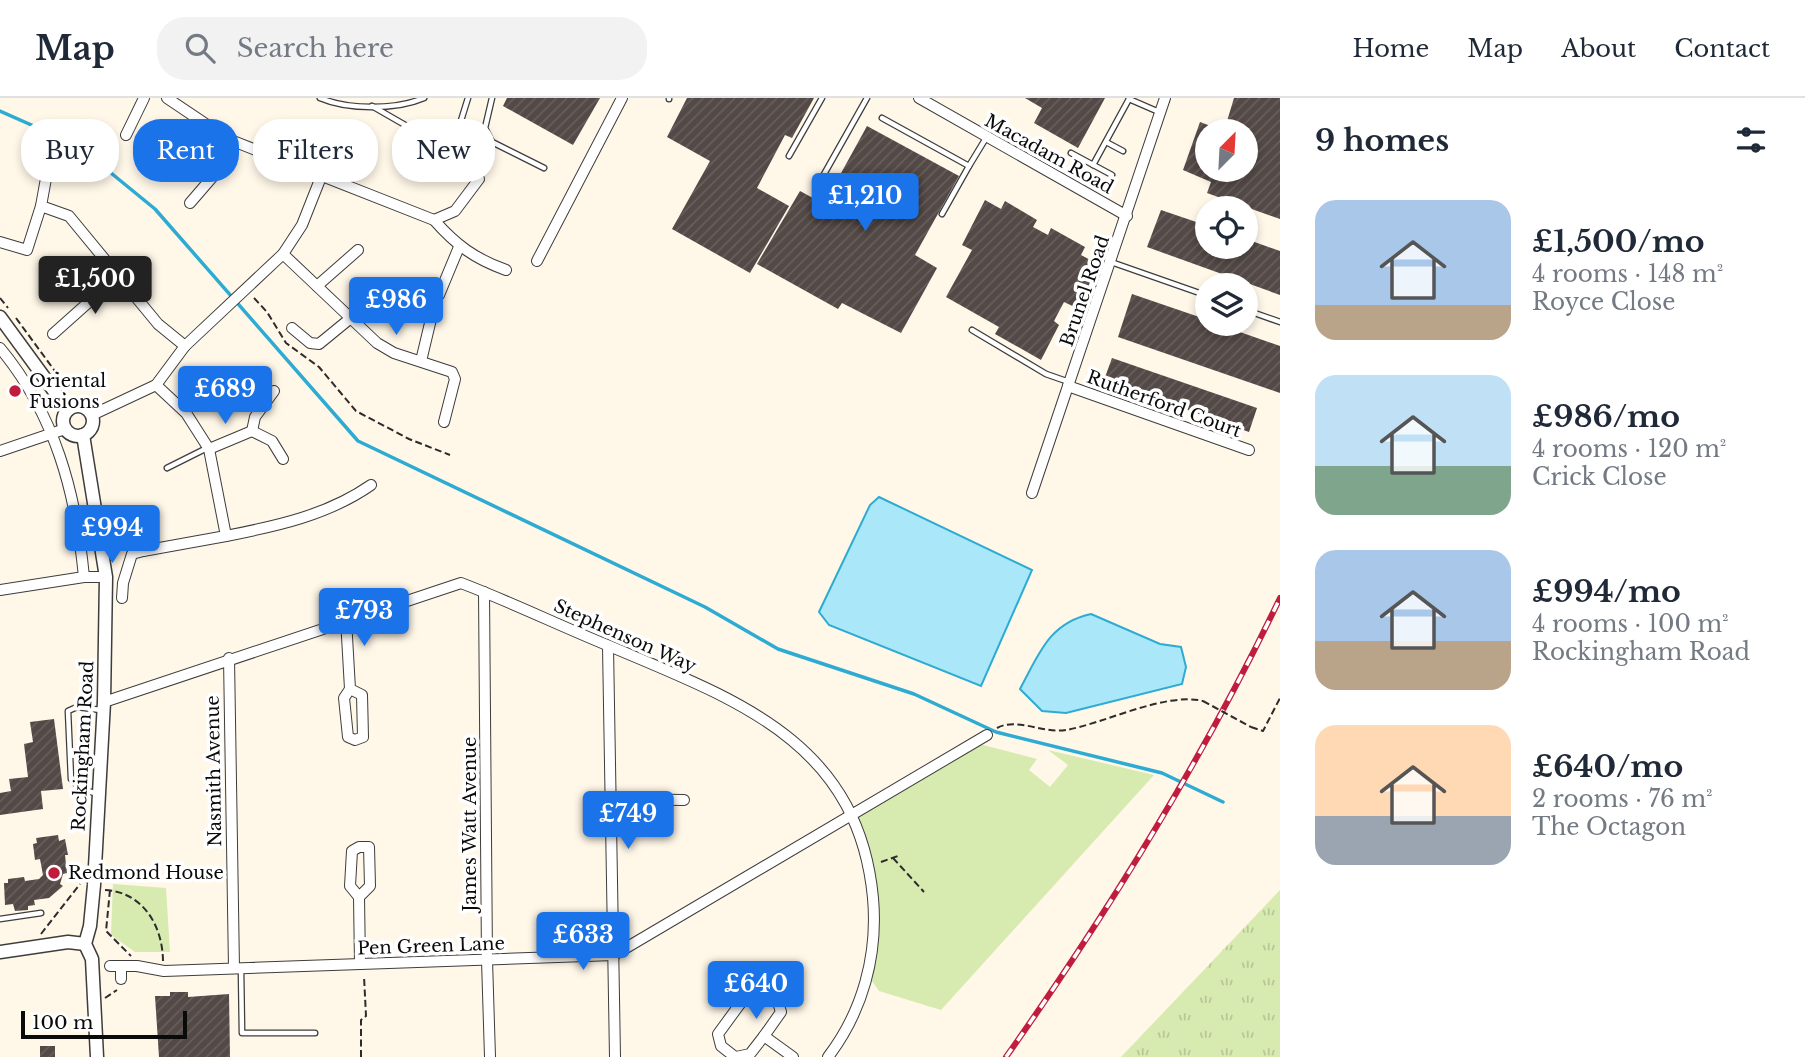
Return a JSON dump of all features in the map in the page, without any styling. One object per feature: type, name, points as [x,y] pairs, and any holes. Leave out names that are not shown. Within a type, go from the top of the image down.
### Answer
[{"type":"street","points":[[126,135],[144,98]]},
{"type":"street","points":[[167,98],[199,119]]},
{"type":"street","points":[[537,261],[622,98]]},
{"type":"street","name":"Macadam Road","points":[[919,98],[1127,216]]},
{"type":"street","name":"Brunel Road","points":[[1032,493],[1165,98]]},
{"type":"street","points":[[0,242],[27,250],[45,182]]},
{"type":"street","points":[[190,203],[208,182]]},
{"type":"street","points":[[92,415],[156,385],[185,346],[216,314],[283,254],[302,225],[319,182]]},
{"type":"street","points":[[334,182],[435,220],[458,247],[481,261],[506,270]]},
{"type":"street","points":[[435,220],[456,211],[478,182]]},
{"type":"street","points":[[41,206],[69,216],[158,324],[185,346]]},
{"type":"street","points":[[439,295],[458,247]]},
{"type":"street","points":[[317,286],[358,250]]},
{"type":"street","points":[[283,254],[377,343],[394,353],[452,372],[455,379],[444,422]]},
{"type":"street","points":[[53,334],[118,276]]},
{"type":"street","points":[[292,328],[310,344],[319,344],[352,317]]},
{"type":"street","points":[[421,361],[431,319]]},
{"type":"street","points":[[2,322],[68,410]]},
{"type":"street","points":[[0,348],[59,431],[79,526],[84,576]]},
{"type":"street","name":"Rutherford Court","points":[[1069,384],[1249,450]]},
{"type":"street","points":[[156,385],[186,413],[209,448],[226,536]]},
{"type":"street","points":[[252,431],[255,417],[274,391]]},
{"type":"street","points":[[59,431],[68,410],[82,407],[92,415]]},
{"type":"street","points":[[0,451],[59,431],[83,435],[92,426],[92,415]]},
{"type":"street","points":[[209,448],[252,431],[272,441],[283,459]]},
{"type":"street","name":"Rockingham Road","points":[[83,435],[106,577],[94,887],[90,926],[85,944],[92,959],[97,1057]]},
{"type":"street","points":[[122,598],[122,583],[132,554],[271,528],[325,511],[371,485]]},
{"type":"street","points":[[142,537],[143,551]]},
{"type":"street","points":[[0,590],[84,576],[106,577]]},
{"type":"street","name":"Stephenson Way","points":[[103,706],[229,658],[448,584],[461,583],[755,712],[780,728],[825,774],[856,827],[870,874],[875,920],[873,948],[860,999],[828,1057]]},
{"type":"street","name":"James Watt Avenue","points":[[484,592],[487,960],[491,1057]]},
{"type":"street","points":[[346,619],[350,689],[344,698],[348,737],[355,740],[363,737],[365,727],[362,695],[350,689]]},
{"type":"street","points":[[608,646],[615,1057]]},
{"type":"street","name":"Nasmith Avenue","points":[[229,658],[237,968]]},
{"type":"street","name":"Pen Green Lane","points":[[121,979],[115,966],[137,966],[164,971],[362,968],[614,956],[987,735]]},
{"type":"street","points":[[612,799],[684,800]]},
{"type":"street","points":[[359,897],[370,886],[372,855],[369,847],[359,847],[352,852],[350,886],[359,897],[362,968]]},
{"type":"street","points":[[0,952],[68,942],[85,944]]},
{"type":"street","points":[[763,990],[777,999],[780,1012],[764,1036],[750,1054],[735,1057],[721,1046],[718,1034],[748,993],[763,990]]},
{"type":"street","points":[[764,1036],[793,1057]]},
{"type":"lane","points":[[320,98],[372,106],[410,104],[424,98]]},
{"type":"lane","points":[[372,106],[412,129],[445,136],[459,127],[468,98]]},
{"type":"lane","points":[[492,98],[485,128],[492,142],[544,167]]},
{"type":"lane","points":[[789,156],[822,98]]},
{"type":"lane","points":[[823,176],[867,98]]},
{"type":"lane","points":[[1093,164],[1129,99],[1160,113]]},
{"type":"lane","points":[[882,118],[970,166]]},
{"type":"lane","points":[[942,214],[986,137]]},
{"type":"lane","points":[[1106,142],[1123,151]]},
{"type":"lane","points":[[1071,153],[1112,175]]},
{"type":"lane","points":[[1111,262],[1195,291]]},
{"type":"lane","points":[[1258,314],[1280,322]]},
{"type":"lane","points":[[972,330],[1046,374],[1069,384]]},
{"type":"lane","points":[[167,468],[209,448]]},
{"type":"lane","points":[[79,526],[97,526]]},
{"type":"lane","points":[[99,794],[81,789],[72,779],[68,711],[77,707],[103,706]]},
{"type":"lane","points":[[0,919],[41,914]]},
{"type":"lane","points":[[237,968],[242,1034],[315,1034]]},
{"type":"path","points":[[242,293],[267,312],[286,343],[319,367],[356,411],[409,439],[450,455]]},
{"type":"path","points":[[0,298],[37,342],[67,388]]},
{"type":"path","points":[[999,727],[1012,724],[1065,730],[1181,699],[1203,701],[1263,731],[1280,698]]},
{"type":"path","points":[[881,862],[898,856]]},
{"type":"path","points":[[893,858],[924,892]]},
{"type":"path","points":[[42,946],[41,934],[80,884],[110,890],[135,900],[152,917],[161,938],[164,971]]},
{"type":"path","points":[[110,890],[106,931],[137,961],[137,966]]},
{"type":"path","points":[[362,968],[366,1016],[361,1020],[362,1057]]},
{"type":"green space","points":[[979,744],[1037,759],[1029,770],[1050,787],[1068,765],[1048,750],[1154,775],[941,1010],[879,991],[872,981],[880,920],[875,873],[869,868],[849,815]]},
{"type":"green space","points":[[113,884],[166,888],[170,952],[135,952],[111,935]]},
{"type":"green space","points":[[1280,890],[1280,1057],[1121,1057]]},
{"type":"water","points":[[879,497],[1032,570],[981,686],[829,625],[819,612],[870,505]]},
{"type":"water","points":[[1091,614],[1160,644],[1181,647],[1186,667],[1182,684],[1066,713],[1042,711],[1020,689],[1040,652],[1055,632],[1077,618]]},
{"type":"building","points":[[507,98],[600,98],[573,145],[503,106]]},
{"type":"building","points":[[687,98],[814,98],[792,138],[785,135],[757,188],[789,206],[750,273],[672,229],[710,161],[667,137]]},
{"type":"building","points":[[1025,98],[1105,98],[1078,148],[1034,123],[1042,108]]},
{"type":"building","points":[[1234,98],[1280,98],[1280,219],[1258,211],[1258,196],[1215,196],[1207,193],[1211,182],[1258,182],[1258,119],[1228,119]]},
{"type":"building","points":[[867,126],[959,176],[915,255],[937,268],[901,333],[842,303],[838,309],[757,264],[800,191],[824,204]]},
{"type":"building","points":[[1195,136],[1195,175],[1183,170]]},
{"type":"building","points":[[985,200],[1001,209],[1005,201],[1037,220],[1033,227],[1048,235],[1051,228],[1085,247],[1081,255],[1096,263],[1081,310],[1064,302],[1054,321],[1059,325],[1041,360],[995,334],[999,327],[946,297],[972,250],[962,245]]},
{"type":"building","points":[[1161,210],[1195,222],[1195,259],[1258,259],[1258,243],[1280,251],[1280,295],[1258,287],[1258,273],[1219,273],[1147,247]]},
{"type":"building","points":[[1132,294],[1195,316],[1195,336],[1251,336],[1280,346],[1280,393],[1118,337]]},
{"type":"building","points":[[1112,358],[1257,408],[1249,432],[1104,380]]},
{"type":"building","points":[[54,719],[63,789],[41,791],[43,809],[0,815],[0,793],[11,791],[9,779],[28,777],[24,744],[33,742],[30,722]]},
{"type":"building","name":"Redmond House","points":[[58,835],[59,841],[65,839],[68,855],[65,855],[67,873],[63,874],[60,884],[63,886],[49,898],[34,900],[35,905],[28,906],[28,910],[15,911],[13,904],[5,905],[4,883],[8,883],[8,879],[24,877],[25,881],[39,879],[43,875],[40,859],[35,860],[33,844],[37,843],[36,838]]},
{"type":"building","points":[[170,992],[188,992],[188,997],[229,994],[230,1057],[159,1057],[155,996],[170,996]]},
{"type":"building","points":[[40,1046],[55,1046],[55,1057],[40,1057]]},
{"type":"waterway","points":[[0,111],[54,135],[100,164],[155,209],[358,441],[705,607],[778,649],[914,694],[996,732],[1162,773],[1223,802]]},
{"type":"railway","points":[[1006,1057],[1153,833],[1219,717],[1280,598]]},
{"type":"place","name":"Oriental Fusions","points":[[15,391]]},
{"type":"place","name":"Redmond House","points":[[54,873]]}]
